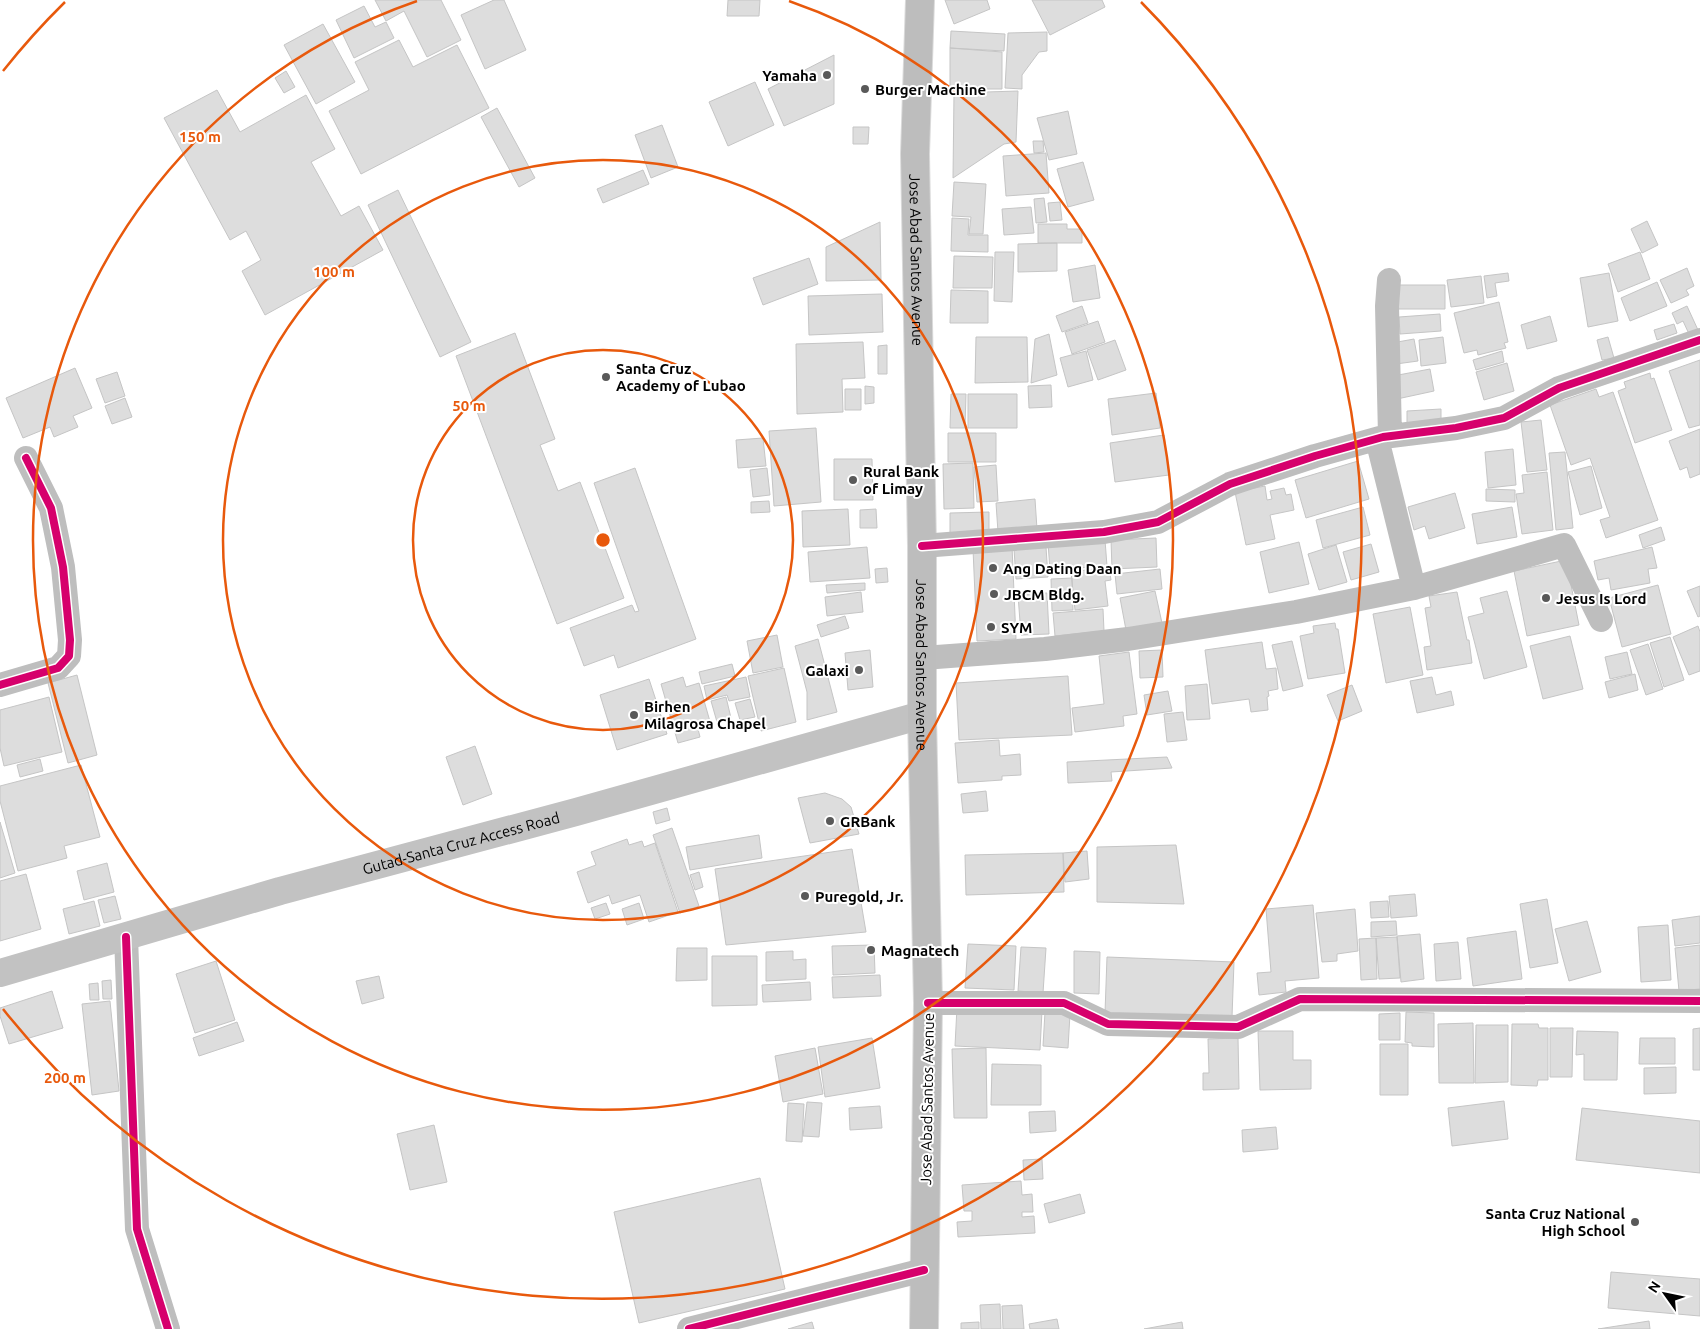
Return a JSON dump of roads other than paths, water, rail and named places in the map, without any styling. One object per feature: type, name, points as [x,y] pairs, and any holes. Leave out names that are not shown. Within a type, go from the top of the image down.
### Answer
[{"type":"main road","name":"Jose Abad Santos Avenue","points":[[920,0],[915,154],[922,546],[922,715],[928,1004],[924,1329]]},
{"type":"main road","name":"Gutad-Santa Cruz Access Road","points":[[0,973],[280,891],[576,812],[922,715]]},
{"type":"street","points":[[1389,280],[1383,438],[1414,588]]},
{"type":"street","points":[[922,546],[1104,532],[1158,522],[1230,484],[1315,456],[1383,438],[1456,428],[1504,418],[1559,388],[1700,340]]},
{"type":"street","points":[[0,685],[58,668],[69,656],[70,640],[63,567],[51,508],[26,458]]},
{"type":"street","points":[[923,658],[1044,649],[1128,639],[1296,612],[1414,588],[1564,545],[1601,620]]},
{"type":"street","points":[[126,937],[137,1229],[168,1329]]},
{"type":"street","points":[[928,1004],[1064,1003],[1108,1024],[1238,1027],[1300,999],[1700,1002]]},
{"type":"street","points":[[689,1329],[924,1270]]},
{"type":"place","name":"Yamaha","points":[[827,75]]},
{"type":"place","name":"Burger Machine","points":[[865,89]]},
{"type":"place","name":"Santa Cruz Academy of Lubao","points":[[606,377]]},
{"type":"place","name":"Rural Bank of Limay","points":[[853,480]]},
{"type":"place","name":"Ang Dating Daan","points":[[993,568]]},
{"type":"place","name":"JBCM Bldg.","points":[[994,594]]},
{"type":"place","name":"Jesus Is Lord","points":[[1546,598]]},
{"type":"place","name":"SYM","points":[[991,627]]},
{"type":"place","name":"Galaxi","points":[[859,670]]},
{"type":"place","name":"Birhen Milagrosa Chapel","points":[[634,715]]},
{"type":"place","name":"GRBank","points":[[830,821]]},
{"type":"place","name":"Puregold, Jr.","points":[[805,896]]},
{"type":"place","name":"Magnatech","points":[[871,950]]},
{"type":"place","name":"Santa Cruz National High School","points":[[1635,1222]]}]
